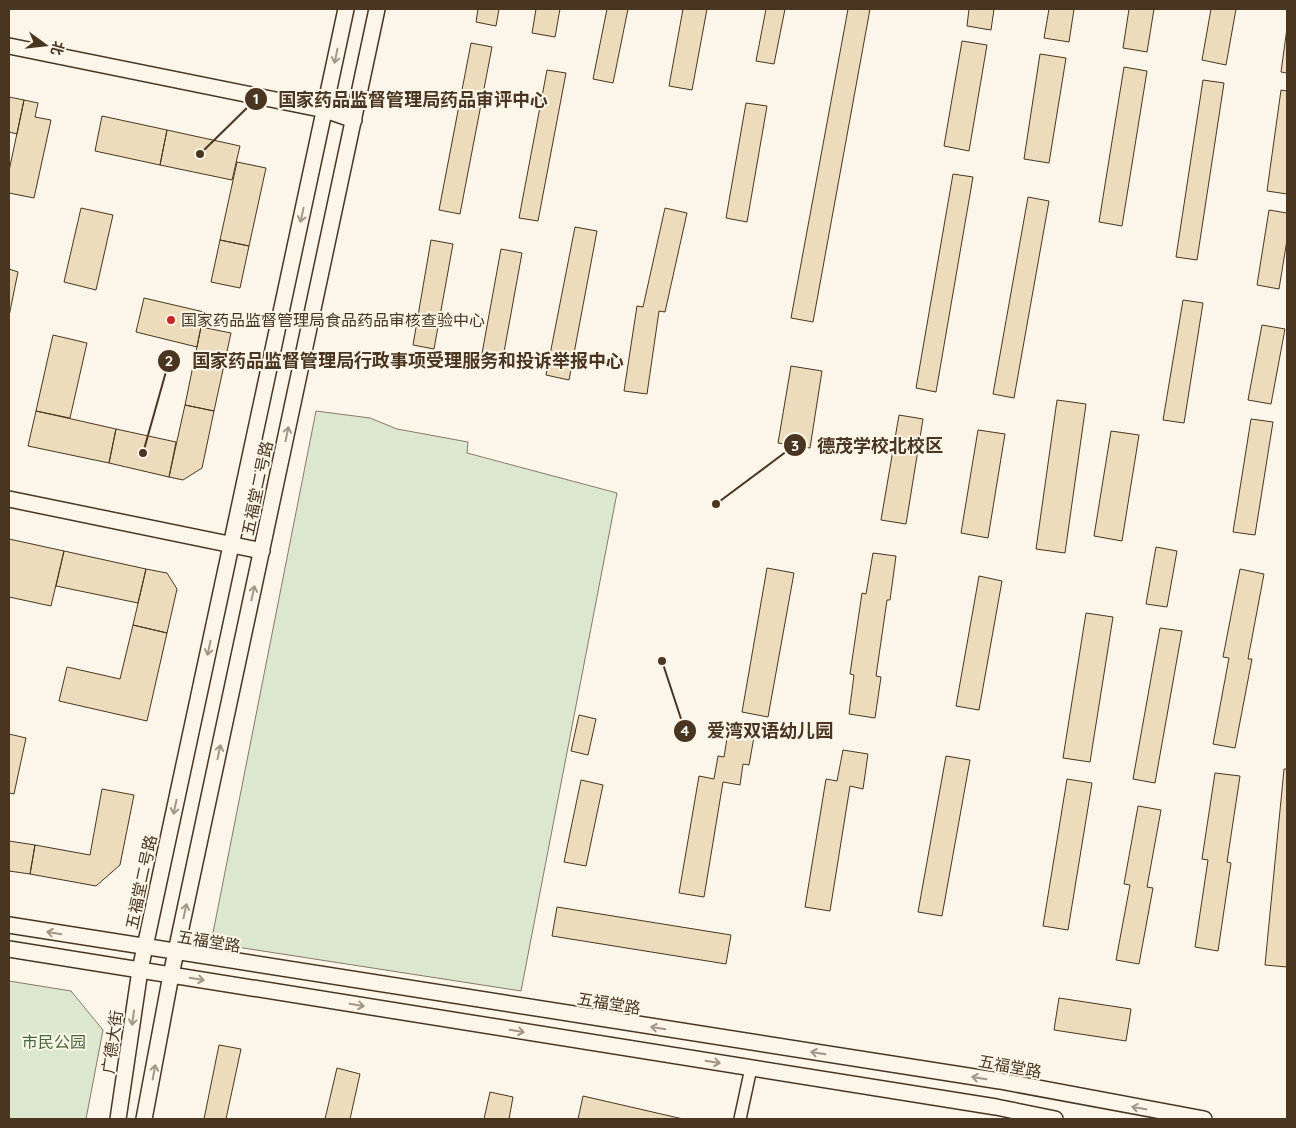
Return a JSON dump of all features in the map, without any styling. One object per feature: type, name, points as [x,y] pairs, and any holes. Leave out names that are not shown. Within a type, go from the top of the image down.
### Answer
[{"type":"main road","name":"五福堂二号路","points":[[140,970],[346,9]]},
{"type":"main road","name":"五福堂二号路","points":[[171,975],[378,9]]},
{"type":"main road","points":[[9,46],[325,110],[354,120]]},
{"type":"main road","points":[[9,499],[262,551]]},
{"type":"main road","name":"五福堂路","points":[[9,925],[144,948],[1000,1081],[1204,1119]]},
{"type":"main road","points":[[9,949],[996,1107],[1056,1119]]},
{"type":"main road","name":"广德大街","points":[[118,1119],[140,970]]},
{"type":"main road","points":[[144,1119],[171,975]]},
{"type":"street","points":[[740,1119],[751,1068]]},
{"type":"green space","points":[[316,411],[370,418],[397,429],[468,442],[467,453],[617,493],[521,991],[211,943]]},
{"type":"green space","name":"市民公园","points":[[9,981],[71,991],[103,1030],[86,1119],[9,1119]]},
{"type":"building","points":[[478,9],[499,9],[496,26],[476,22]]},
{"type":"building","points":[[536,9],[560,9],[555,37],[532,33]]},
{"type":"building","points":[[607,9],[628,9],[613,83],[593,79]]},
{"type":"building","points":[[683,9],[707,9],[692,90],[669,86]]},
{"type":"building","points":[[766,9],[785,9],[774,64],[756,61]]},
{"type":"building","points":[[848,9],[870,9],[813,322],[791,318]]},
{"type":"building","points":[[969,9],[994,9],[991,30],[967,26]]},
{"type":"building","points":[[1049,9],[1074,9],[1069,42],[1044,38]]},
{"type":"building","points":[[1129,9],[1154,9],[1147,52],[1123,48]]},
{"type":"building","points":[[1211,9],[1236,9],[1226,65],[1202,60]]},
{"type":"building","points":[[1287,28],[1287,73],[1281,72]]},
{"type":"building","points":[[962,41],[987,45],[969,151],[944,146]]},
{"type":"building","points":[[471,43],[492,47],[460,214],[439,210]]},
{"type":"building","points":[[1040,54],[1066,58],[1049,163],[1024,159]]},
{"type":"building","points":[[1124,67],[1147,71],[1122,226],[1099,222]]},
{"type":"building","points":[[547,70],[566,73],[538,221],[519,218]]},
{"type":"building","points":[[1203,80],[1224,83],[1197,260],[1176,257]]},
{"type":"building","points":[[1281,90],[1287,91],[1287,194],[1267,191]]},
{"type":"building","points":[[9,97],[24,100],[17,134],[9,132]]},
{"type":"building","points":[[24,100],[38,103],[35,117],[51,120],[34,198],[9,193],[9,171]]},
{"type":"building","points":[[746,103],[767,106],[747,222],[726,218]]},
{"type":"building","points":[[102,116],[167,130],[160,165],[95,151]]},
{"type":"building","points":[[167,130],[240,146],[232,180],[160,165]]},
{"type":"building","points":[[237,162],[266,168],[249,246],[220,240]]},
{"type":"building","points":[[953,174],[973,177],[936,392],[916,388]]},
{"type":"building","points":[[1028,197],[1049,201],[1014,398],[993,394]]},
{"type":"building","points":[[81,208],[113,215],[96,290],[64,282]]},
{"type":"building","points":[[665,208],[687,213],[665,312],[659,311],[647,394],[624,391],[637,306],[643,307]]},
{"type":"building","points":[[1269,210],[1287,213],[1287,240],[1279,289],[1257,285]]},
{"type":"building","points":[[575,227],[597,231],[569,380],[546,375]]},
{"type":"building","points":[[220,240],[249,246],[240,288],[211,282]]},
{"type":"building","points":[[431,240],[453,244],[434,349],[413,345]]},
{"type":"building","points":[[501,249],[522,253],[502,363],[481,359]]},
{"type":"building","points":[[9,269],[18,272],[9,316]]},
{"type":"building","name":"国家药品监督管理局食品药品审核查验中心","points":[[144,298],[204,312],[197,347],[136,332]]},
{"type":"building","points":[[1183,300],[1203,303],[1184,423],[1163,420]]},
{"type":"building","points":[[1262,325],[1285,329],[1271,404],[1248,400]]},
{"type":"building","points":[[201,327],[231,333],[214,411],[185,405]]},
{"type":"building","points":[[53,335],[87,343],[70,418],[36,411]]},
{"type":"building","points":[[791,366],[822,371],[810,448],[778,443]]},
{"type":"building","points":[[1057,400],[1086,404],[1065,553],[1036,549]]},
{"type":"building","points":[[185,405],[214,411],[202,468],[183,480],[169,477]]},
{"type":"building","points":[[36,411],[116,429],[109,463],[28,446]]},
{"type":"building","points":[[899,415],[923,419],[906,524],[881,520]]},
{"type":"building","points":[[1251,419],[1273,422],[1255,535],[1233,532]]},
{"type":"building","points":[[116,429],[176,442],[169,477],[109,463]]},
{"type":"building","points":[[978,430],[1005,434],[988,538],[961,533]]},
{"type":"building","points":[[1111,431],[1139,435],[1122,541],[1094,536]]},
{"type":"building","points":[[9,539],[64,551],[51,606],[9,597]]},
{"type":"building","points":[[1156,547],[1177,551],[1167,607],[1146,604]]},
{"type":"building","points":[[64,551],[146,569],[138,603],[56,586]]},
{"type":"building","points":[[873,553],[896,556],[890,600],[887,600],[876,676],[881,677],[875,718],[849,714],[854,675],[850,674],[862,593],[866,594]]},
{"type":"building","points":[[767,568],[794,573],[768,717],[742,712]]},
{"type":"building","points":[[146,569],[167,573],[177,589],[167,633],[133,625]]},
{"type":"building","points":[[1240,569],[1264,574],[1248,659],[1252,659],[1235,748],[1213,744],[1229,658],[1223,657]]},
{"type":"building","points":[[979,576],[1002,581],[979,710],[956,706]]},
{"type":"building","points":[[1086,613],[1113,617],[1090,762],[1063,758]]},
{"type":"building","points":[[133,625],[167,633],[147,721],[59,701],[67,667],[120,679]]},
{"type":"building","points":[[1160,628],[1182,631],[1155,783],[1133,779]]},
{"type":"building","points":[[579,715],[596,719],[588,755],[571,751]]},
{"type":"building","points":[[728,732],[754,737],[749,765],[743,764],[740,785],[723,782],[704,897],[679,893],[699,776],[714,779],[718,756],[724,757]]},
{"type":"building","points":[[9,734],[26,738],[14,794],[9,793]]},
{"type":"building","points":[[843,750],[868,754],[863,789],[850,786],[830,911],[805,907],[826,779],[837,781]]},
{"type":"building","points":[[946,756],[970,760],[942,916],[918,912]]},
{"type":"building","points":[[1284,769],[1287,769],[1287,967],[1265,965]]},
{"type":"building","points":[[1215,773],[1240,776],[1227,862],[1231,863],[1218,951],[1195,947],[1208,860],[1202,859]]},
{"type":"building","points":[[1067,779],[1092,783],[1068,930],[1043,926]]},
{"type":"building","points":[[581,780],[603,785],[586,866],[564,862]]},
{"type":"building","points":[[102,789],[134,795],[120,865],[96,886],[30,874],[35,845],[90,855]]},
{"type":"building","points":[[1138,806],[1161,810],[1147,887],[1153,888],[1139,964],[1116,960],[1130,885],[1124,884]]},
{"type":"building","points":[[9,841],[35,845],[30,874],[9,871]]},
{"type":"building","points":[[557,907],[731,935],[726,964],[552,936]]},
{"type":"building","points":[[1059,998],[1131,1009],[1126,1041],[1054,1030]]},
{"type":"building","points":[[219,1045],[241,1049],[226,1119],[204,1119]]},
{"type":"building","points":[[337,1068],[360,1074],[350,1119],[325,1119]]},
{"type":"building","points":[[490,1092],[513,1097],[509,1119],[484,1119]]},
{"type":"building","points":[[583,1096],[683,1119],[578,1119]]},
{"type":"place","name":"国家药品监督管理局药品审评中心","points":[[200,154]]},
{"type":"place","name":"国家药品监督管理局食品药品审核查验中心","points":[[171,320]]},
{"type":"place","name":"国家药品监督管理局行政事项受理服务和投诉举报中心","points":[[143,453]]},
{"type":"place","name":"德茂学校北校区","points":[[716,504]]},
{"type":"place","name":"爱湾双语幼儿园","points":[[662,661]]}]
